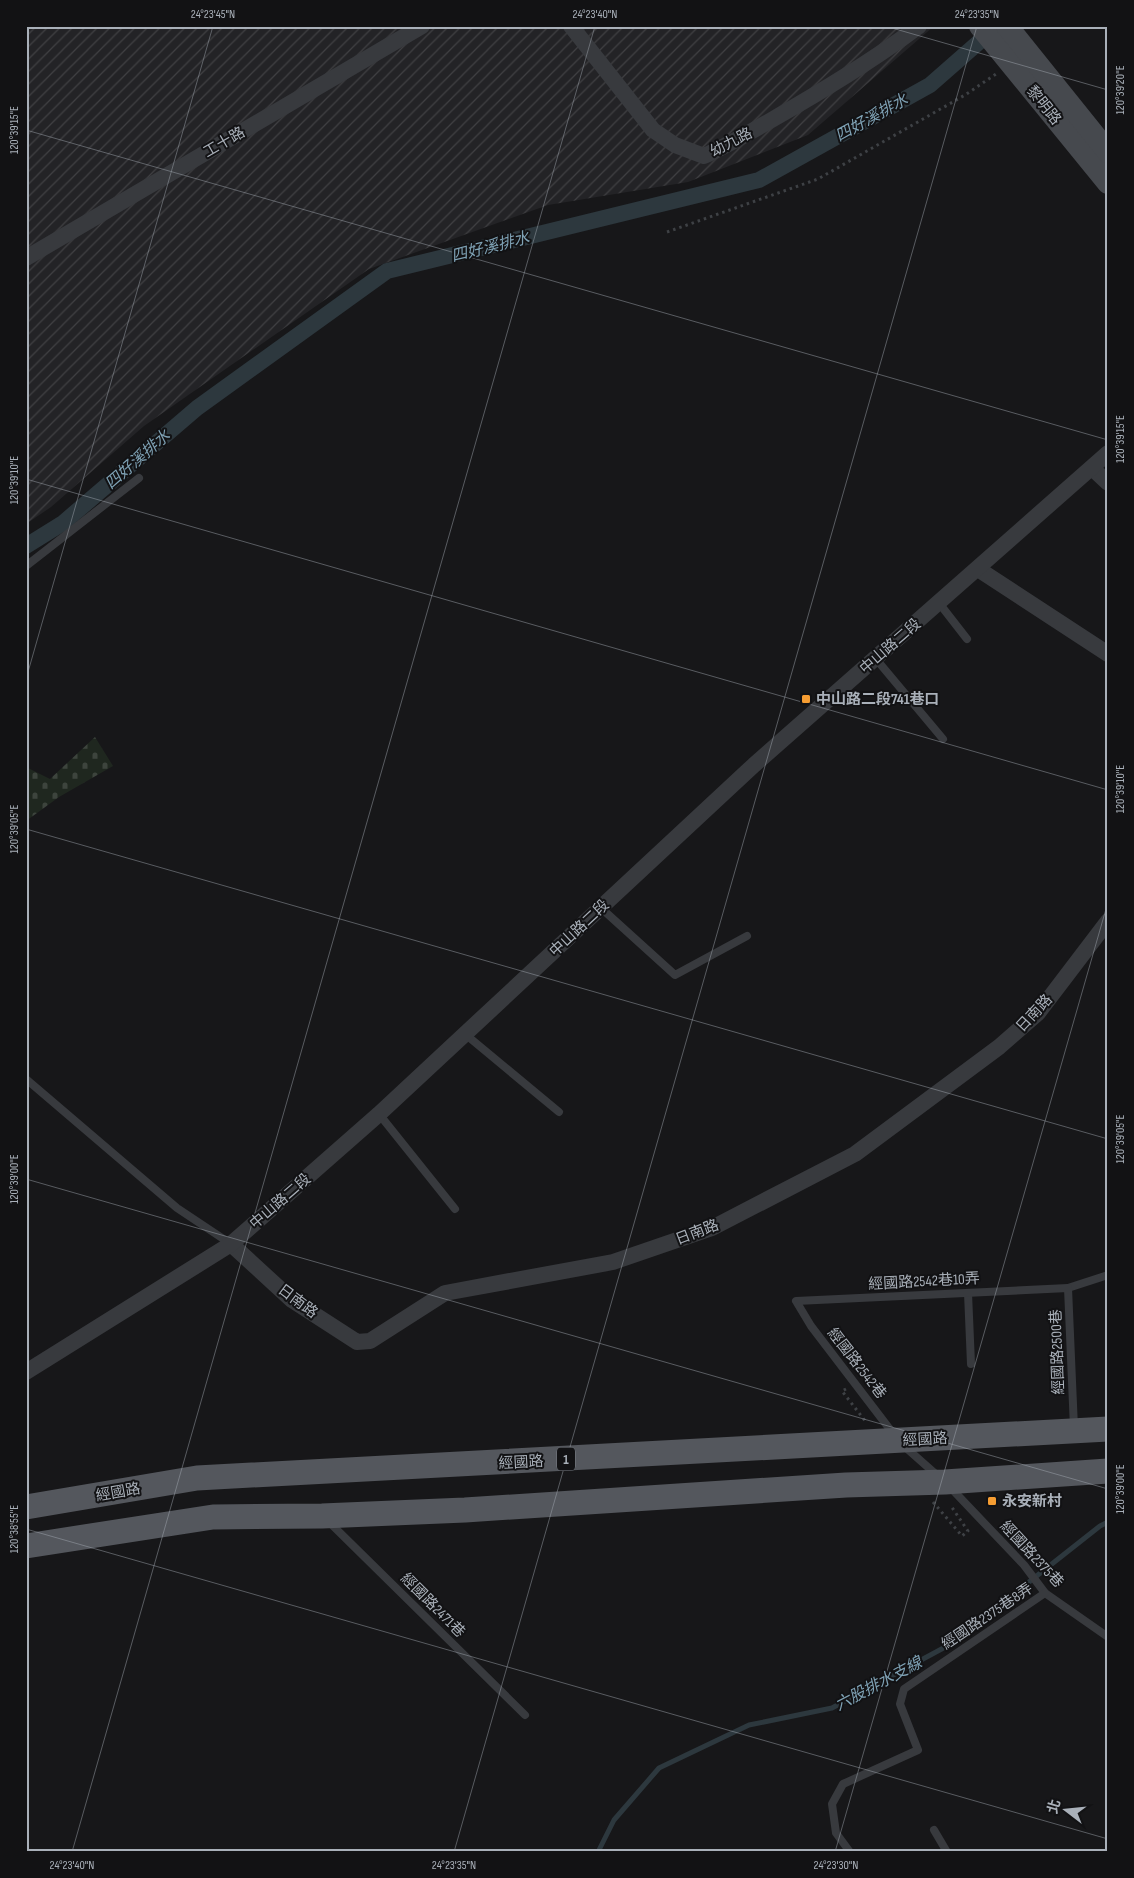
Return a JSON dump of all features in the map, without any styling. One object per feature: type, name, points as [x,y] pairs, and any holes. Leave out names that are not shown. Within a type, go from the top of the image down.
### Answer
[{"type":"main road","name":"經國路","points":[[26,1507],[197,1478],[1108,1429]]},
{"type":"main road","points":[[26,1546],[213,1517],[322,1516],[465,1510],[846,1485],[944,1482],[1108,1471]]},
{"type":"street","name":"工十路","points":[[26,258],[422,26]]},
{"type":"street","name":"幼九路","points":[[570,26],[653,130],[675,145],[704,156],[730,144],[815,95],[883,53],[919,26]]},
{"type":"street","name":"黎明路","points":[[980,26],[1015,58],[1108,152]]},
{"type":"street","name":"黎明路","points":[[1006,26],[1015,58],[1108,183]]},
{"type":"street","name":"中山路二段","points":[[26,1372],[231,1244],[379,1114],[754,766],[1108,453]]},
{"type":"street","points":[[1092,468],[1108,483]]},
{"type":"street","points":[[978,569],[1108,654]]},
{"type":"street","name":"日南路","points":[[231,1244],[292,1300],[357,1342],[370,1341],[445,1293],[613,1262],[712,1228],[854,1154],[999,1047],[1038,1013],[1108,921]]},
{"type":"lane","points":[[26,566],[139,478]]},
{"type":"lane","points":[[939,603],[968,639]]},
{"type":"lane","points":[[876,658],[943,739]]},
{"type":"lane","points":[[601,908],[675,975],[747,936]]},
{"type":"lane","points":[[465,1034],[559,1112]]},
{"type":"lane","points":[[26,1079],[177,1208],[231,1244]]},
{"type":"lane","points":[[379,1114],[454,1210]]},
{"type":"lane","points":[[1068,1288],[1108,1274]]},
{"type":"lane","name":"經國路2500巷","points":[[1053,1289],[1068,1288],[1074,1430]]},
{"type":"lane","name":"經國路2542巷10弄","points":[[796,1301],[1053,1289]]},
{"type":"lane","points":[[968,1293],[971,1364]]},
{"type":"lane","name":"經國路2542巷","points":[[796,1301],[811,1326],[898,1441]]},
{"type":"lane","name":"經國路2375巷","points":[[898,1441],[944,1482],[1024,1565],[1045,1593],[1108,1637]]},
{"type":"lane","name":"經國路2471巷","points":[[322,1516],[525,1714]]},
{"type":"lane","name":"經國路2375巷8弄","points":[[850,1852],[836,1833],[832,1804],[843,1784],[918,1750],[900,1704],[904,1689],[1045,1593]]},
{"type":"lane","points":[[934,1830],[947,1852]]},
{"type":"path","points":[[667,232],[818,179],[965,95],[1015,58]]},
{"type":"path","points":[[842,1391],[862,1416]]},
{"type":"path","points":[[950,1521],[962,1536],[968,1531],[956,1515]]},
{"type":"shaded area","points":[[26,26],[934,26],[808,135],[688,182],[548,205],[369,269],[144,426],[51,507],[26,524]]},
{"type":"green space","points":[[95,737],[113,766],[59,797],[26,821],[26,767],[50,779]]},
{"type":"waterway","name":"四好溪排水","points":[[26,546],[63,523],[197,408],[387,271],[759,180],[930,85],[995,28]]},
{"type":"waterway","name":"六股排水支線","points":[[598,1852],[614,1820],[659,1768],[749,1725],[832,1708],[949,1645],[1100,1526],[1108,1522]]},
{"type":"place","name":"中山路二段741巷口","points":[[806,699]]},
{"type":"place","name":"永安新村","points":[[992,1501]]}]
